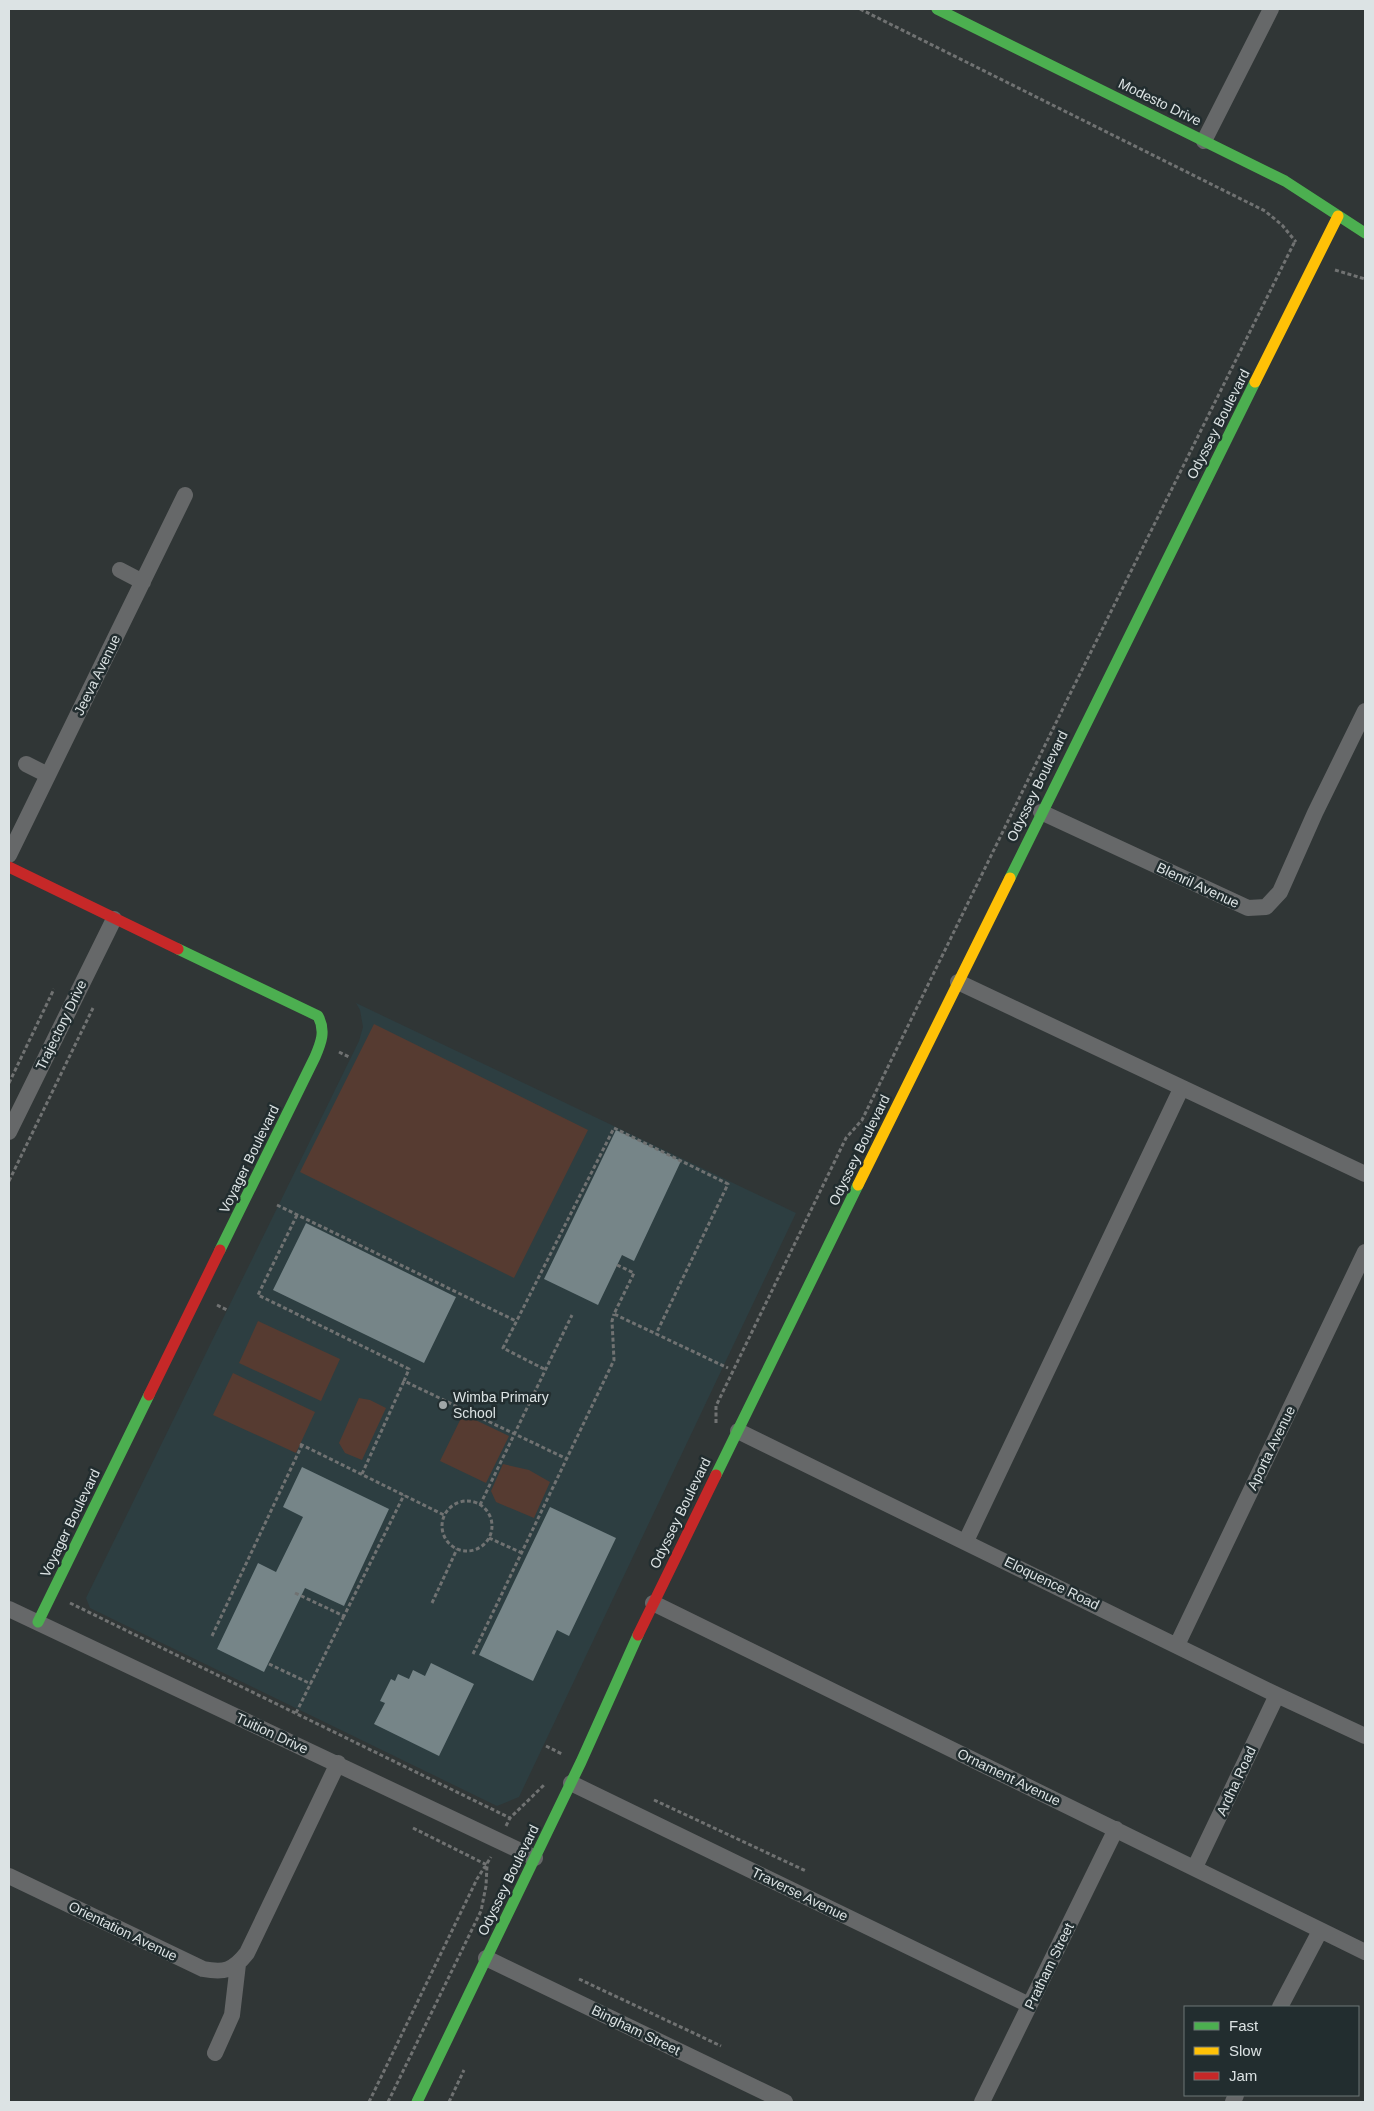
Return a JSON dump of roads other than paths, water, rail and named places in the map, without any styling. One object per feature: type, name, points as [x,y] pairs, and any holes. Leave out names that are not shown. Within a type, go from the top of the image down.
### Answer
[{"type":"street","name":"Modesto Drive","points":[[936,9],[1285,181],[1365,233]]},
{"type":"street","points":[[1204,141],[1271,9]]},
{"type":"street","name":"Odyssey Boulevard","points":[[417,2102],[571,1783],[653,1603],[1041,812],[1338,216]]},
{"type":"street","name":"Jeeva Avenue","points":[[9,855],[185,495]]},
{"type":"street","points":[[120,570],[143,582]]},
{"type":"street","name":"Blenril Avenue","points":[[1041,812],[1248,908],[1266,907],[1280,892],[1315,813],[1361,732],[1365,712]]},
{"type":"street","points":[[26,764],[48,775]]},
{"type":"street","name":"Voyager Boulevard","points":[[9,867],[318,1016],[324,1025],[324,1036],[311,1066],[38,1622]]},
{"type":"street","name":"Trajectory Drive","points":[[9,1132],[114,919]]},
{"type":"street","points":[[958,982],[1365,1174]]},
{"type":"street","points":[[966,1541],[1181,1088]]},
{"type":"street","name":"Aporta Avenue","points":[[1177,1645],[1365,1252]]},
{"type":"street","name":"Eloquence Road","points":[[738,1431],[966,1541],[1277,1695],[1365,1736]]},
{"type":"street","name":"Ornament Avenue","points":[[653,1603],[1195,1867],[1365,1952]]},
{"type":"street","name":"Tuition Drive","points":[[9,1609],[338,1763],[535,1858]]},
{"type":"street","name":"Ardha Road","points":[[1195,1867],[1277,1695]]},
{"type":"street","points":[[215,2053],[232,2015],[238,1964],[247,1953],[338,1763]]},
{"type":"street","name":"Traverse Avenue","points":[[571,1783],[1029,2005]]},
{"type":"street","name":"Pratham Street","points":[[982,2102],[1116,1829]]},
{"type":"street","name":"Orientation Avenue","points":[[9,1876],[203,1969],[215,1972],[228,1970],[238,1964]]},
{"type":"street","points":[[1281,2006],[1320,1931]]},
{"type":"street","name":"Bingham Street","points":[[486,1958],[786,2102]]},
{"type":"place","name":"Wimba Primary School","points":[[443,1405]]}]
